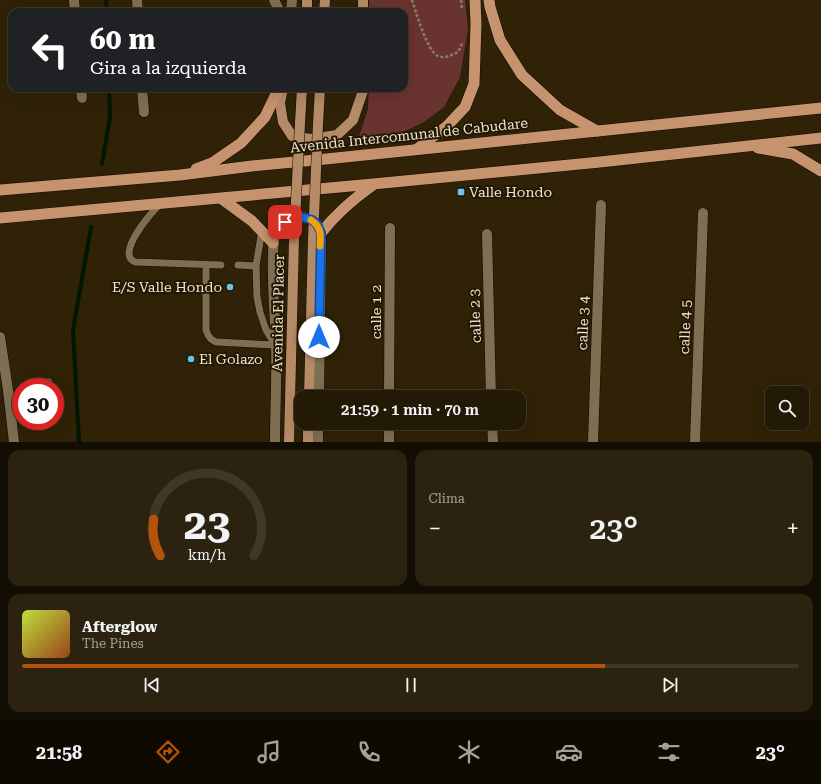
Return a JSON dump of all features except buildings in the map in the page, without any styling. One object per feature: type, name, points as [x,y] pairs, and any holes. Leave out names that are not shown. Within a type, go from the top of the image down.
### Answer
[{"type":"highway","points":[[416,150],[447,126],[465,107],[474,84],[476,24],[475,0]]},
{"type":"highway","points":[[489,0],[500,40],[522,75],[560,110],[597,131]]},
{"type":"highway","points":[[180,175],[212,162],[241,143],[265,117],[276,92]]},
{"type":"highway","name":"Avenida Intercomunal de Cabudare","points":[[0,190],[180,175],[252,166],[821,108]]},
{"type":"highway","points":[[0,218],[222,199],[600,162],[821,138]]},
{"type":"highway","points":[[744,146],[793,154],[821,171]]},
{"type":"highway","points":[[317,236],[343,208],[357,195],[373,184]]},
{"type":"highway","points":[[222,199],[252,221],[273,243]]},
{"type":"main road","points":[[282,92],[280,103],[282,122],[292,136],[310,139],[337,135],[353,120],[363,92]]},
{"type":"main road","name":"Avenida El Placer","points":[[289,442],[294,239],[302,92]]},
{"type":"main road","points":[[309,390],[317,236],[320,92]]},
{"type":"main road","points":[[308,430],[308,442]]},
{"type":"street","points":[[142,92],[144,112]]},
{"type":"street","name":"calle 3 4","points":[[593,442],[601,205]]},
{"type":"street","name":"calle 4 5","points":[[695,442],[703,213]]},
{"type":"street","points":[[275,442],[276,346],[272,270],[273,243],[278,229],[285,222],[298,217],[312,220],[317,224],[319,390]]},
{"type":"street","name":"calle 1 2","points":[[389,390],[390,228]]},
{"type":"street","name":"calle 2 3","points":[[487,234],[491,390]]},
{"type":"street","points":[[0,337],[4,391],[14,442]]},
{"type":"street","points":[[318,430],[318,442]]},
{"type":"street","points":[[389,430],[389,442]]},
{"type":"street","points":[[492,430],[493,442]]},
{"type":"lane","points":[[160,204],[152,212],[135,236],[130,246],[130,259],[135,262],[221,265]]},
{"type":"lane","points":[[262,230],[256,266],[257,297],[266,330],[276,346]]},
{"type":"lane","points":[[206,264],[206,330],[211,339],[216,342],[276,346]]},
{"type":"lane","points":[[238,265],[256,266]]},
{"type":"path","points":[[412,0],[427,42],[434,53],[439,57],[450,56],[458,52],[463,36]]},
{"type":"path","points":[[461,0],[463,15]]},
{"type":"shaded area","points":[[369,0],[465,0],[468,29],[460,77],[444,107],[424,122],[392,137],[358,140],[368,109],[369,92],[408,92],[408,8],[369,8]]},
{"type":"waterway","points":[[106,0],[107,8]]},
{"type":"waterway","points":[[102,164],[110,117],[109,92]]},
{"type":"waterway","points":[[79,442],[73,330],[91,227]]},
{"type":"slow traffic","points":[[311,220],[317,224],[321,233],[320,246]]},
{"type":"place","name":"Valle Hondo","points":[[461,192]]},
{"type":"place","name":"E/S Valle Hondo","points":[[230,287]]},
{"type":"place","name":"El Golazo","points":[[191,359]]},
{"type":"route","points":[[285,222],[298,217],[312,220],[317,224],[321,233],[319,337]]}]
